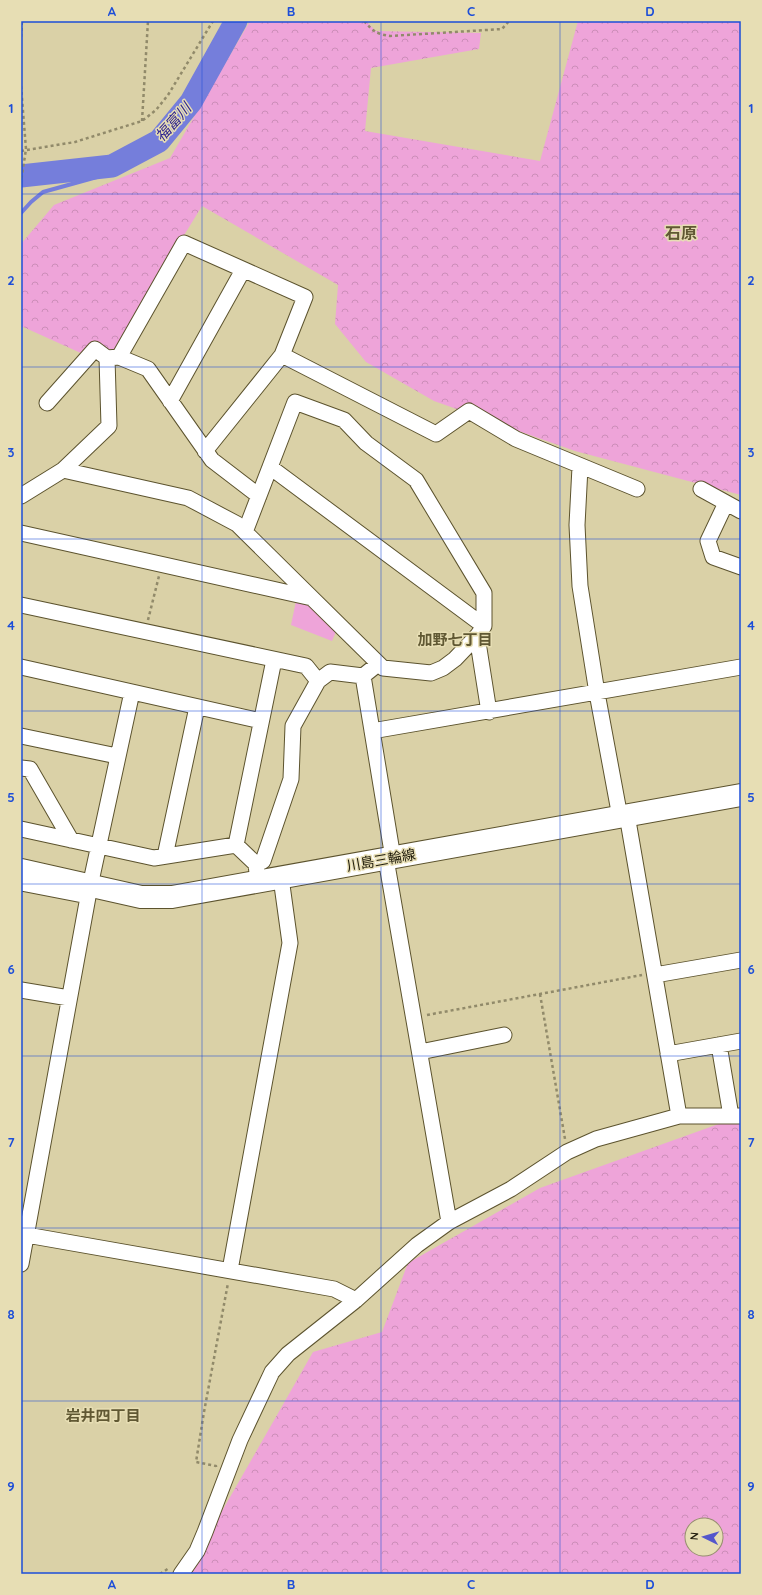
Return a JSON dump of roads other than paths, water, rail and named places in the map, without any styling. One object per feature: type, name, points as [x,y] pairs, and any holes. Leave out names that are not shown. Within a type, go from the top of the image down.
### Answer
[{"type":"main road","name":"川島三輪線","points":[[21,870],[89,891],[141,896],[172,897],[257,872],[281,878],[741,795]]},
{"type":"street","points":[[21,496],[63,470],[109,426],[113,358],[184,243],[305,297],[282,356],[205,451]]},
{"type":"street","points":[[170,401],[243,270]]},
{"type":"street","points":[[47,402],[95,349],[113,358],[148,369],[212,460],[259,496]]},
{"type":"street","points":[[282,356],[436,434],[470,411],[516,439],[637,490]]},
{"type":"street","points":[[245,532],[295,402],[344,420],[366,443],[416,480],[484,593],[481,631],[489,712]]},
{"type":"street","points":[[270,467],[481,631]]},
{"type":"street","points":[[580,467],[577,525],[580,586],[597,693],[624,816],[655,974],[679,1116]]},
{"type":"street","points":[[63,470],[188,498],[237,524],[314,598],[383,668],[431,673],[443,668],[455,659],[481,631]]},
{"type":"street","points":[[701,490],[741,511]]},
{"type":"street","points":[[726,503],[708,541],[713,557],[741,567]]},
{"type":"street","points":[[21,533],[314,598]]},
{"type":"street","points":[[21,605],[306,666],[318,682]]},
{"type":"street","points":[[274,660],[236,845],[257,872],[263,861],[291,779],[293,726],[318,682],[330,672],[363,676],[378,664]]},
{"type":"street","points":[[21,667],[261,721]]},
{"type":"street","points":[[372,731],[489,712],[741,667]]},
{"type":"street","points":[[363,676],[414,1017],[450,1222]]},
{"type":"street","points":[[21,1264],[24,1234],[89,891],[132,692]]},
{"type":"street","points":[[165,856],[197,707]]},
{"type":"street","points":[[21,736],[117,756]]},
{"type":"street","points":[[21,768],[30,769],[72,840]]},
{"type":"street","points":[[21,829],[154,858],[236,845]]},
{"type":"street","points":[[230,1270],[290,943],[281,878]]},
{"type":"street","points":[[21,883],[89,891]]},
{"type":"street","points":[[655,974],[741,960]]},
{"type":"street","points":[[21,990],[69,998]]},
{"type":"street","points":[[420,1052],[504,1035]]},
{"type":"street","points":[[668,1054],[741,1041]]},
{"type":"street","points":[[177,1570],[197,1551],[206,1532],[240,1440],[272,1372],[288,1354],[356,1300],[417,1245],[450,1222],[511,1189],[567,1152],[596,1139],[679,1116],[736,1116],[719,1045]]},
{"type":"street","points":[[24,1234],[334,1289],[356,1300]]},
{"type":"waterway","name":"福富川","points":[[21,176],[112,166],[159,141],[191,102],[236,21]]},
{"type":"waterway","points":[[21,213],[43,192],[97,177],[112,166]]},
{"type":"district","name":"石原","points":[[681,233]]},
{"type":"district","name":"加野七丁目","points":[[455,639]]},
{"type":"district","name":"岩井四丁目","points":[[103,1415]]}]
